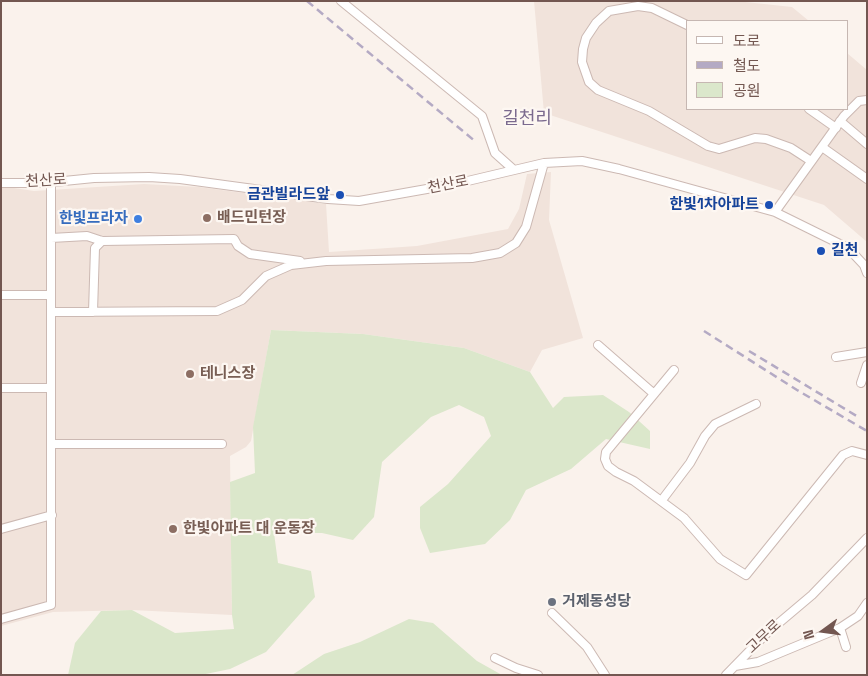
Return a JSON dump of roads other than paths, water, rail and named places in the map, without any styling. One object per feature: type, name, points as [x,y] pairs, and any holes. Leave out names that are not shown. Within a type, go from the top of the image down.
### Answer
[{"type":"street","points":[[342,1],[476,110],[486,122],[491,146],[495,153],[514,170]]},
{"type":"street","points":[[686,25],[652,8],[638,6],[609,11],[596,22],[586,38],[582,62],[589,82],[598,90],[636,105],[708,146],[719,149],[755,138],[766,139],[785,145],[812,161]]},
{"type":"street","points":[[775,212],[838,124],[860,102],[867,100]]},
{"type":"street","points":[[811,110],[838,124],[867,144]]},
{"type":"street","points":[[822,146],[867,179]]},
{"type":"street","name":"천산로","points":[[1,183],[51,182],[94,178],[180,179],[253,190],[359,201],[455,184],[544,163],[582,161],[775,212],[848,248],[864,265],[867,273]]},
{"type":"street","points":[[51,312],[217,311],[242,300],[266,276],[291,265],[307,262],[472,258],[500,253],[516,243],[526,227],[544,163]]},
{"type":"street","points":[[1,619],[51,605],[51,182]]},
{"type":"street","points":[[51,238],[87,236],[102,241],[234,239],[238,246],[250,254],[307,262]]},
{"type":"street","points":[[93,312],[95,248],[102,241]]},
{"type":"street","points":[[1,295],[51,295]]},
{"type":"street","points":[[598,345],[654,393]]},
{"type":"street","points":[[836,357],[867,352]]},
{"type":"street","points":[[861,383],[867,365]]},
{"type":"street","points":[[674,370],[606,452],[605,459],[608,466],[616,472],[634,481],[662,500],[695,528],[720,559],[746,575],[843,455],[852,451],[867,454]]},
{"type":"street","points":[[1,388],[51,388]]},
{"type":"street","points":[[662,500],[690,463],[705,436],[715,424],[756,404]]},
{"type":"street","points":[[52,444],[222,444]]},
{"type":"street","points":[[1,529],[52,515]]},
{"type":"street","name":"고무로","points":[[726,675],[766,633],[812,595],[867,538]]},
{"type":"street","points":[[735,666],[758,662],[840,628],[858,616],[867,603]]},
{"type":"street","points":[[552,613],[587,647],[605,675]]},
{"type":"street","points":[[840,628],[846,647]]},
{"type":"street","points":[[496,658],[516,668],[538,675]]},
{"type":"railway","points":[[307,1],[476,142]]},
{"type":"railway","points":[[704,331],[797,390],[867,431]]},
{"type":"railway","points":[[749,351],[860,418]]},
{"type":"place","name":"금관빌라드앞","points":[[340,195]]},
{"type":"place","name":"한빛1차아파트","points":[[769,205]]},
{"type":"place","name":"배드민턴장","points":[[207,218]]},
{"type":"place","name":"한빛프라자","points":[[138,219]]},
{"type":"place","name":"길천","points":[[821,251]]},
{"type":"place","name":"테니스장","points":[[190,374]]},
{"type":"place","name":"한빛아파트 대 운동장","points":[[173,529]]},
{"type":"place","name":"거제동성당","points":[[552,602]]},
{"type":"district","name":"길천리","points":[[527,119]]}]
